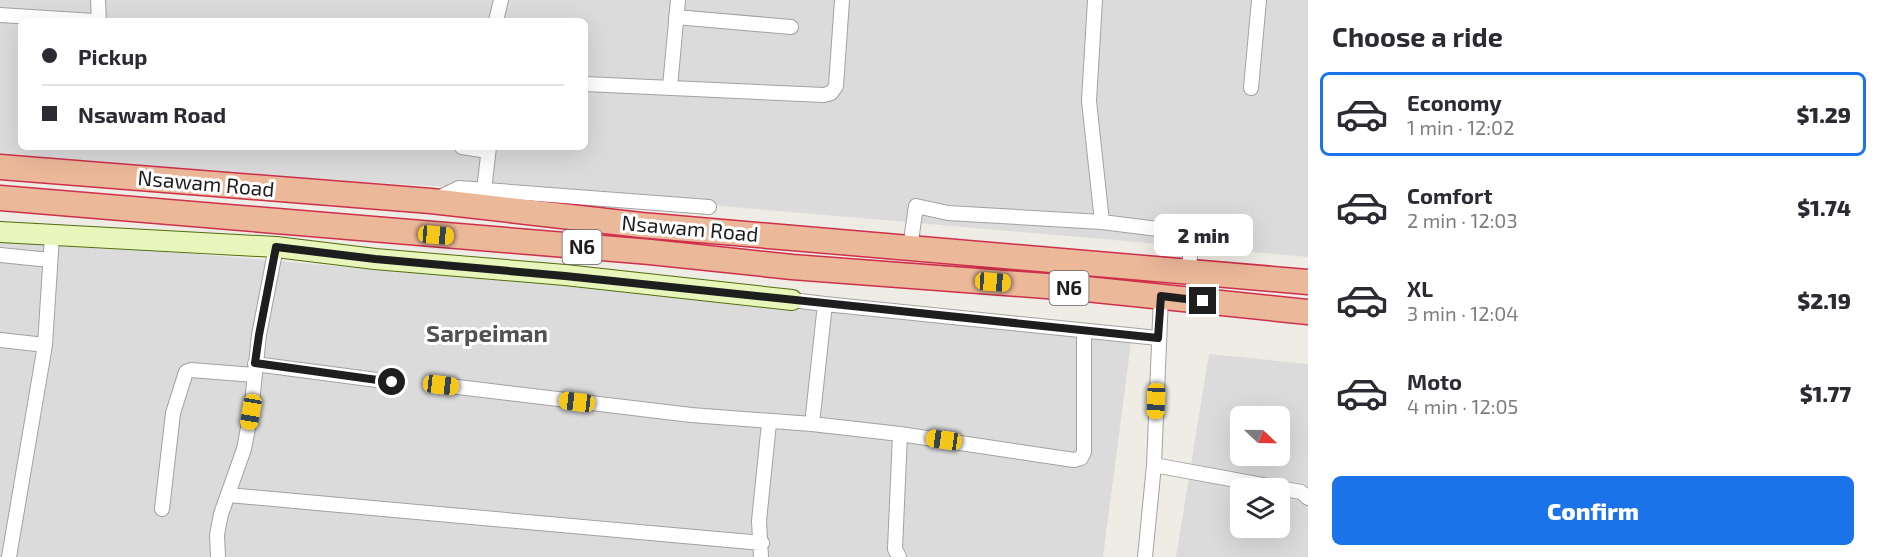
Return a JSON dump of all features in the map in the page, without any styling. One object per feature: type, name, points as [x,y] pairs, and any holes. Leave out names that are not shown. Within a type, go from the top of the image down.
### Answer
[{"type":"highway","name":"Nsawam Road","points":[[0,167],[430,201],[483,199],[641,225],[1308,282]]},
{"type":"highway","name":"Nsawam Road","points":[[0,198],[650,252],[792,267],[1161,296],[1308,312]]},
{"type":"main road","points":[[0,232],[276,247],[375,259],[792,300]]},
{"type":"street","points":[[98,0],[99,18]]},
{"type":"street","points":[[497,18],[501,0]]},
{"type":"street","points":[[670,87],[678,0]]},
{"type":"street","points":[[588,84],[824,95],[831,93],[836,86],[842,0]]},
{"type":"street","points":[[1095,0],[1089,101],[1102,222]]},
{"type":"street","points":[[1251,88],[1259,0]]},
{"type":"street","points":[[0,15],[47,18]]},
{"type":"street","points":[[676,17],[791,27]]},
{"type":"street","points":[[488,150],[483,199],[709,207]]},
{"type":"street","points":[[910,248],[916,206],[948,213],[1102,222],[1182,232],[1191,239],[1189,272]]},
{"type":"street","points":[[9,557],[45,345],[52,236]]},
{"type":"street","points":[[218,557],[217,535],[220,514],[244,448],[251,412],[259,335],[276,247]]},
{"type":"street","points":[[0,255],[50,260]]},
{"type":"street","points":[[1145,557],[1154,465],[1161,296]]},
{"type":"street","points":[[792,300],[1158,338]]},
{"type":"street","points":[[812,424],[825,304]]},
{"type":"street","points":[[441,385],[679,414],[769,423],[812,424],[900,434],[1074,460],[1081,458],[1084,452],[1084,331]]},
{"type":"street","points":[[0,340],[45,345]]},
{"type":"street","points":[[162,509],[173,413],[186,372],[255,369],[392,382]]},
{"type":"street","points":[[228,495],[762,550],[759,521],[769,423]]},
{"type":"street","points":[[899,557],[895,549],[900,434]]},
{"type":"street","points":[[1154,465],[1301,492],[1308,498]]},
{"type":"shaded area","points":[[0,0],[1308,0],[1308,257],[584,194],[0,163]]},
{"type":"shaded area","points":[[0,237],[1132,335],[1103,557],[0,557]]},
{"type":"shaded area","points":[[1209,354],[1308,364],[1308,557],[1176,557]]},
{"type":"district","name":"Sarpeiman","points":[[487,334]]},
{"type":"route","points":[[392,382],[255,363],[276,247],[1158,338],[1161,296],[1203,301]]}]
